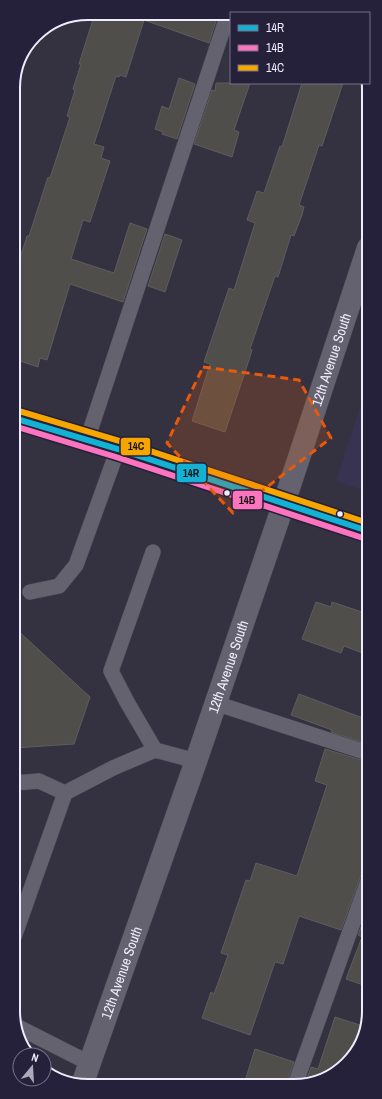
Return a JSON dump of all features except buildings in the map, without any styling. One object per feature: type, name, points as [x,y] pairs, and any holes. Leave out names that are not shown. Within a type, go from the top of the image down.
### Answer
[{"type":"street","name":"12th Avenue South","points":[[84,1079],[196,761],[284,503],[362,266]]},
{"type":"street","points":[[20,420],[118,449],[362,529]]},
{"type":"lane","points":[[87,440],[226,20]]},
{"type":"lane","points":[[30,592],[59,586],[76,565],[118,449]]},
{"type":"lane","points":[[153,552],[111,671],[155,750]]},
{"type":"lane","points":[[215,704],[362,751]]},
{"type":"lane","points":[[20,920],[65,793],[114,768],[155,750],[196,761]]},
{"type":"lane","points":[[20,782],[39,781],[65,793]]},
{"type":"lane","points":[[297,1079],[362,897]]},
{"type":"lane","points":[[23,1031],[89,1063]]},
{"type":"highlighted area","points":[[203,367],[299,380],[331,438],[233,513],[167,443]]},
{"type":"shaded area","points":[[362,401],[362,490],[336,481]]},
{"type":"transit line","name":"14C","points":[[20,411],[120,441],[362,521]]},
{"type":"transit line","name":"14R","points":[[20,420],[118,449],[362,529]]},
{"type":"transit line","name":"14B","points":[[20,428],[116,457],[362,538]]}]
